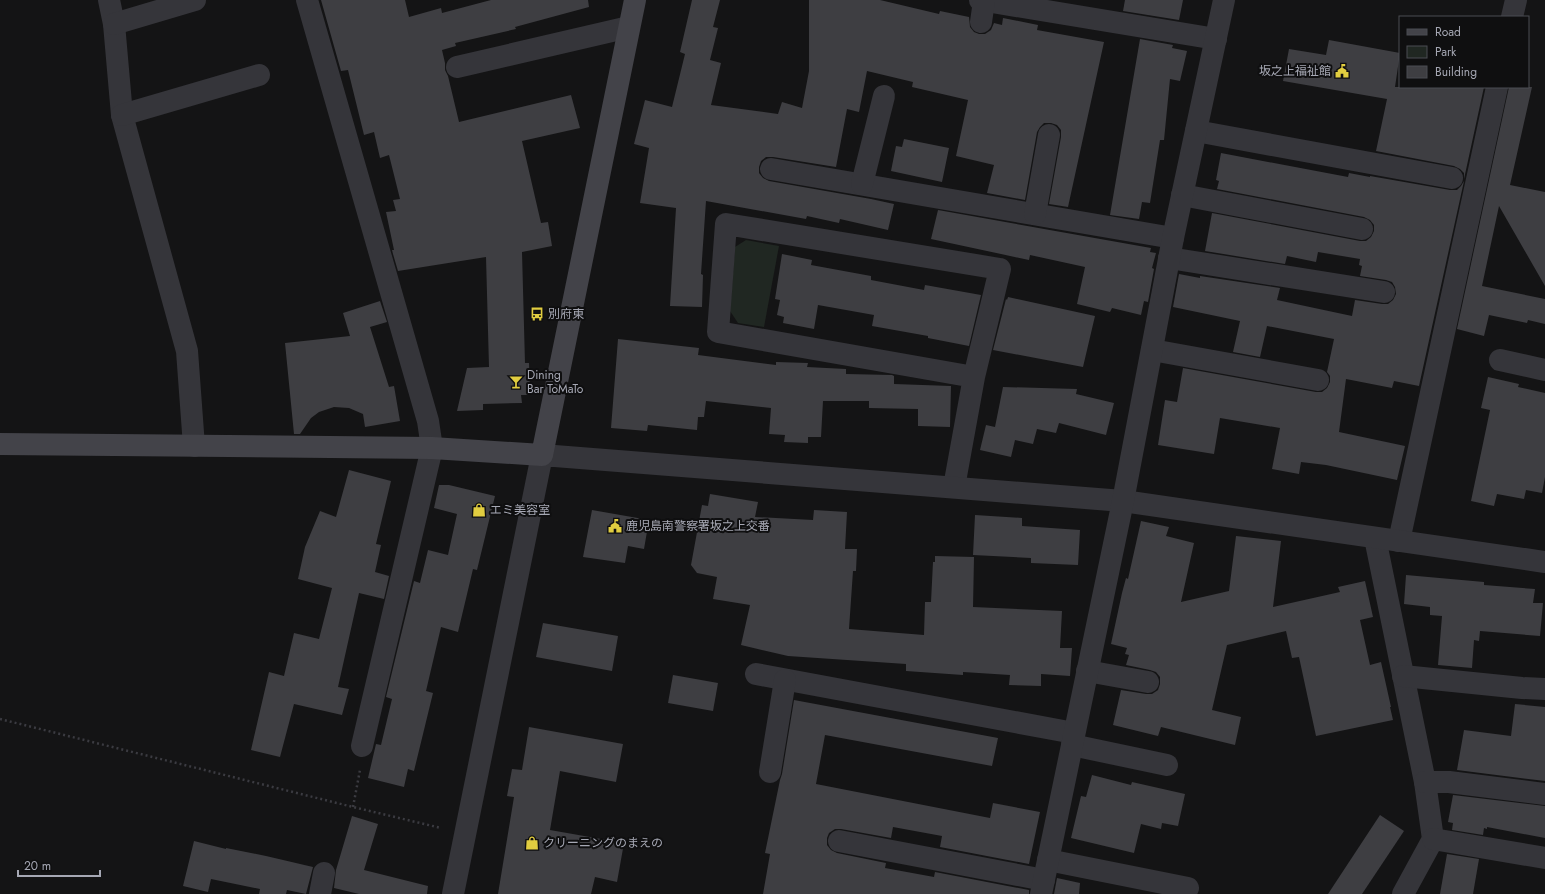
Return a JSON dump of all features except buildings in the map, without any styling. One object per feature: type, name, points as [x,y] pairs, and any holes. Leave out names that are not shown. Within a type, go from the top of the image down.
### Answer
[{"type":"street","points":[[109,0],[114,24],[122,115],[187,351],[194,446]]},
{"type":"street","points":[[114,24],[195,0]]},
{"type":"street","points":[[307,0],[428,421],[432,448],[362,746]]},
{"type":"street","points":[[452,894],[635,0]]},
{"type":"street","points":[[1044,878],[1123,501],[1171,248],[1224,0]]},
{"type":"street","points":[[1512,16],[1516,0]]},
{"type":"street","points":[[981,7],[1216,40]]},
{"type":"street","points":[[457,67],[629,27]]},
{"type":"street","points":[[122,115],[259,75]]},
{"type":"street","points":[[1399,541],[1497,88]]},
{"type":"street","points":[[862,184],[884,96]]},
{"type":"street","points":[[1196,131],[1452,178]]},
{"type":"street","points":[[1035,214],[1049,135]]},
{"type":"street","points":[[771,169],[1035,214],[1171,248],[1384,292]]},
{"type":"street","points":[[1182,195],[1362,229]]},
{"type":"street","points":[[954,487],[974,377],[1000,269],[726,224],[718,332],[974,377]]},
{"type":"street","points":[[1152,350],[1318,380]]},
{"type":"street","points":[[1500,360],[1545,370]]},
{"type":"street","points":[[0,444],[432,448],[542,455],[1123,501],[1545,562]]},
{"type":"street","points":[[1375,538],[1425,782],[1433,839],[1403,894]]},
{"type":"street","points":[[1087,671],[1148,682]]},
{"type":"street","points":[[756,674],[1073,739],[1167,765]]},
{"type":"street","points":[[1403,676],[1545,689]]},
{"type":"street","points":[[770,772],[785,680]]},
{"type":"street","points":[[1425,782],[1449,782],[1545,794]]},
{"type":"street","points":[[1433,839],[1545,858]]},
{"type":"street","points":[[839,841],[1044,878],[1188,888]]},
{"type":"street","points":[[320,894],[324,873]]},
{"type":"path","points":[[0,719],[353,807],[465,833]]},
{"type":"path","points":[[353,807],[363,756],[362,746]]},
{"type":"green space","points":[[746,240],[779,246],[764,327],[738,323],[730,311],[735,247]]},
{"type":"place","name":"坂之上福祉館","points":[[1342,71]]},
{"type":"place","name":"別府東","points":[[537,314]]},
{"type":"place","name":"Dining Bar ToMaTo","points":[[516,382]]},
{"type":"place","name":"エミ美容室","points":[[479,510]]},
{"type":"place","name":"鹿児島南警察署坂之上交番","points":[[615,526]]},
{"type":"place","name":"クリーニングのまえの","points":[[532,843]]}]
